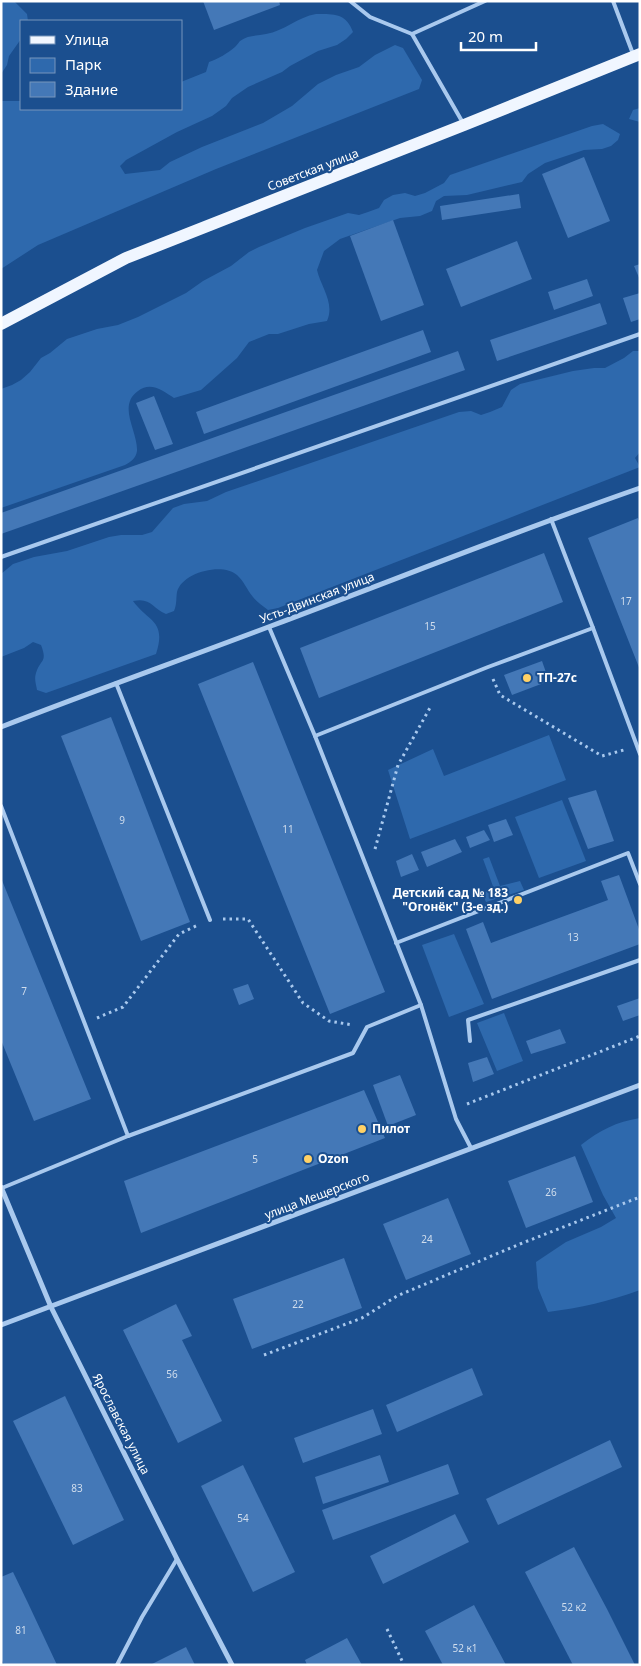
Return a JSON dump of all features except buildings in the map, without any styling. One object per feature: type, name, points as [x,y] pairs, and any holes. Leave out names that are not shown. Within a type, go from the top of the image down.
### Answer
[{"type":"main road","name":"Советская улица","points":[[1,324],[126,258],[637,55]]},
{"type":"street","name":"Усть-Двинская улица","points":[[1,727],[551,519],[640,488]]},
{"type":"street","name":"улица Мещерского","points":[[1,1325],[640,1085]]},
{"type":"street","name":"Ярославская улица","points":[[1,1187],[51,1307],[232,1665]]},
{"type":"lane","points":[[350,1],[370,18],[412,34],[464,125]]},
{"type":"lane","points":[[412,34],[485,1]]},
{"type":"lane","points":[[613,1],[637,55]]},
{"type":"lane","points":[[1,556],[640,334]]},
{"type":"lane","points":[[551,519],[640,754]]},
{"type":"lane","points":[[269,627],[315,736],[421,1005],[453,1110],[471,1148]]},
{"type":"lane","points":[[315,736],[488,667],[593,628]]},
{"type":"lane","points":[[116,682],[210,920]]},
{"type":"lane","points":[[1,806],[128,1136]]},
{"type":"lane","points":[[396,943],[628,853],[640,884]]},
{"type":"lane","points":[[470,1041],[468,1020],[640,960]]},
{"type":"lane","points":[[1,1187],[128,1136],[353,1053],[367,1027],[421,1005]]},
{"type":"lane","points":[[117,1665],[142,1617],[177,1559]]},
{"type":"path","points":[[488,667],[500,695],[602,756],[636,746]]},
{"type":"path","points":[[369,873],[398,765],[442,686]]},
{"type":"path","points":[[85,1023],[123,1007],[180,934],[210,920],[248,919],[303,1003],[329,1021],[367,1027]]},
{"type":"path","points":[[453,1110],[640,1036]]},
{"type":"path","points":[[264,1355],[362,1318],[396,1296],[520,1244],[640,1197]]},
{"type":"path","points":[[387,1629],[404,1665]]},
{"type":"green space","points":[[1,1],[14,1],[27,14],[28,20],[20,20],[20,40],[9,56],[7,65],[1,74]]},
{"type":"green space","points":[[316,14],[339,16],[347,21],[353,32],[337,45],[318,51],[282,72],[248,87],[212,116],[177,132],[126,160],[120,166],[125,174],[160,170],[170,162],[202,147],[263,123],[292,106],[318,84],[359,67],[375,55],[395,45],[403,48],[422,80],[419,89],[216,169],[38,245],[1,269],[1,101],[20,101],[20,110],[182,110],[182,82],[206,72],[209,62],[219,58],[243,39],[273,32]]},
{"type":"green space","points":[[640,108],[640,122],[629,119],[633,110]]},
{"type":"green space","points":[[603,124],[620,134],[618,140],[611,146],[602,149],[584,150],[545,163],[528,174],[522,182],[467,195],[444,196],[436,201],[432,211],[420,216],[400,218],[340,239],[324,251],[317,270],[328,301],[329,314],[327,321],[309,324],[278,334],[269,334],[249,342],[237,358],[201,390],[174,398],[157,388],[143,388],[132,397],[129,404],[130,419],[137,451],[136,456],[131,461],[125,465],[1,508],[1,389],[21,380],[41,358],[67,339],[97,329],[118,325],[138,317],[186,293],[203,281],[231,266],[249,252],[305,228],[348,213],[359,215],[379,208],[384,200],[393,195],[405,193],[415,196],[425,193],[444,183],[450,175],[592,126]]},
{"type":"green space","points":[[633,351],[640,351],[640,452],[635,458],[640,467],[278,608],[268,610],[253,597],[239,577],[231,571],[213,569],[194,574],[180,585],[174,611],[166,614],[144,600],[133,601],[158,628],[159,643],[156,654],[46,693],[37,690],[35,682],[36,673],[44,658],[41,645],[33,642],[24,648],[1,657],[1,574],[13,564],[34,557],[67,551],[109,537],[142,535],[152,532],[173,508],[184,504],[207,501],[226,492],[459,412],[471,411],[481,415],[490,412],[502,407],[511,390],[520,384],[573,371],[605,368]]},
{"type":"green space","points":[[549,735],[566,780],[410,839],[388,770],[433,749],[444,776]]},
{"type":"green space","points":[[562,800],[586,861],[539,878],[515,817]]},
{"type":"green space","points":[[489,857],[500,886],[520,881],[524,890],[486,902],[482,893],[494,889],[483,859]]},
{"type":"green space","points":[[454,934],[484,1004],[449,1017],[422,945]]},
{"type":"green space","points":[[504,1013],[523,1061],[497,1071],[477,1023]]},
{"type":"green space","points":[[640,1118],[640,1290],[595,1304],[548,1312],[538,1288],[536,1262],[566,1242],[601,1227],[616,1218],[603,1195],[581,1145],[609,1127]]},
{"type":"place","name":"ТП-27c","points":[[527,678]]},
{"type":"place","name":"Детский сад № 183 \"Огонёк\" (3-е зд.)","points":[[518,900]]},
{"type":"place","name":"Пилот","points":[[362,1129]]},
{"type":"place","name":"Ozon","points":[[308,1159]]}]
